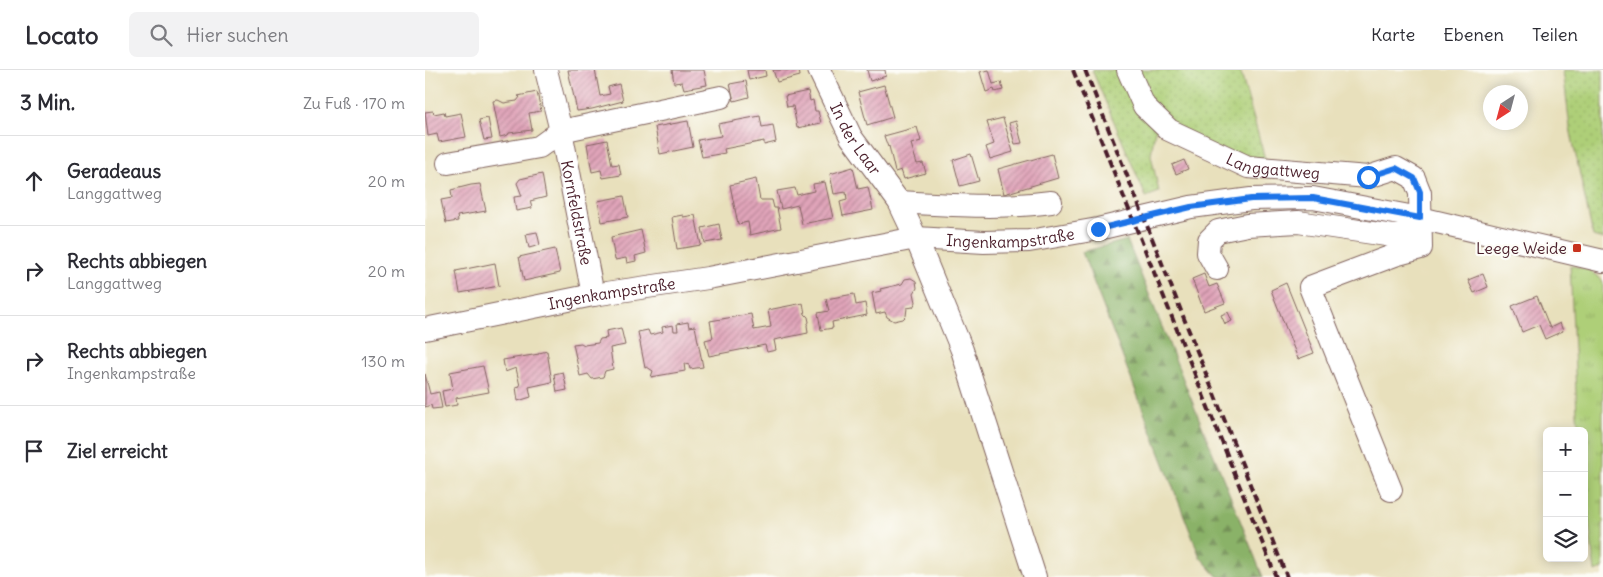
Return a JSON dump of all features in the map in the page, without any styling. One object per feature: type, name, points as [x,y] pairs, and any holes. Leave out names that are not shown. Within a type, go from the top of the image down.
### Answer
[{"type":"street","name":"Kornfeldstraße","points":[[546,70],[561,131],[593,295]]},
{"type":"street","name":"In der Laar","points":[[819,70],[851,137],[899,202],[916,238]]},
{"type":"street","name":"Langgattweg","points":[[1128,70],[1144,106],[1169,130],[1248,167],[1368,177],[1396,168],[1414,178],[1420,192],[1421,248],[1310,287],[1391,490]]},
{"type":"street","name":"Kornfeldstraße","points":[[448,163],[539,147],[561,131],[721,97]]},
{"type":"street","name":"Ingenkampstraße","points":[[425,329],[593,295],[708,278],[916,238],[984,242],[1029,242],[1098,229],[1191,207],[1251,199],[1313,198],[1420,218],[1603,261]]},
{"type":"street","points":[[899,202],[982,207],[1025,206],[1051,202]]},
{"type":"street","points":[[1217,269],[1208,254],[1209,240],[1218,231],[1247,225],[1298,222],[1393,236],[1414,236],[1420,218]]},
{"type":"street","name":"Ingenkampstraße","points":[[916,238],[962,350],[1035,577]]},
{"type":"green space","points":[[1092,70],[1240,70],[1265,159],[1253,161],[1155,130],[1151,155],[1159,192],[1146,197]]},
{"type":"green space","points":[[1563,70],[1603,70],[1603,239],[1593,236],[1570,128]]},
{"type":"green space","points":[[1127,240],[1263,577],[1218,577],[1200,557],[1082,252]]},
{"type":"green space","points":[[1570,265],[1589,270],[1603,281],[1603,569],[1595,572],[1588,513],[1588,427],[1579,427]]},
{"type":"building","points":[[568,70],[595,70],[600,96],[610,94],[608,87],[619,84],[623,101],[577,111]]},
{"type":"building","points":[[672,70],[704,70],[707,85],[684,89],[682,82],[674,83]]},
{"type":"building","points":[[747,70],[765,70],[766,76],[749,80]]},
{"type":"building","points":[[773,70],[799,70],[800,76],[777,82]]},
{"type":"building","points":[[867,70],[885,70],[886,76],[870,81]]},
{"type":"building","points":[[989,70],[993,84],[1001,82],[1003,90],[995,92],[994,89],[986,92],[980,72]]},
{"type":"building","points":[[746,81],[749,97],[734,101],[730,84]]},
{"type":"building","points":[[884,85],[893,117],[867,125],[858,92]]},
{"type":"building","points":[[808,91],[810,101],[813,100],[815,111],[818,111],[821,123],[797,128],[793,106],[787,107],[785,96]]},
{"type":"building","points":[[537,92],[541,111],[529,113],[532,130],[509,133],[500,137],[493,101],[498,100],[504,103],[517,101],[520,97],[518,96]]},
{"type":"building","points":[[433,111],[434,114],[444,112],[445,116],[461,113],[466,137],[439,142],[437,134],[428,136],[425,112]]},
{"type":"building","points":[[760,116],[762,127],[773,125],[776,142],[764,145],[764,141],[724,149],[725,153],[702,157],[698,140],[721,136],[718,124]]},
{"type":"building","points":[[488,118],[492,139],[484,140],[479,120]]},
{"type":"building","points":[[1003,118],[1013,152],[990,159],[986,147],[994,144],[987,122]]},
{"type":"building","points":[[688,121],[693,147],[660,154],[655,127]]},
{"type":"building","points":[[1016,121],[1022,143],[1015,144],[1009,123]]},
{"type":"building","points":[[917,127],[921,141],[911,144],[917,164],[923,163],[926,173],[904,179],[901,170],[895,172],[889,146],[884,136]]},
{"type":"building","points":[[607,140],[612,165],[619,164],[621,175],[603,178],[601,170],[592,172],[587,144]]},
{"type":"building","points":[[971,154],[979,181],[960,186],[953,160]]},
{"type":"building","points":[[1052,154],[1058,178],[1004,194],[998,169]]},
{"type":"building","points":[[1184,160],[1188,169],[1176,174],[1172,165]]},
{"type":"building","points":[[853,167],[858,189],[868,187],[873,210],[843,216],[840,202],[847,200],[846,192],[834,194],[830,174]]},
{"type":"building","points":[[542,174],[546,197],[530,201],[532,208],[516,211],[514,197],[522,196],[517,183],[520,179]]},
{"type":"building","points":[[756,179],[760,200],[772,200],[774,208],[777,208],[781,228],[750,235],[748,222],[738,224],[730,185]]},
{"type":"building","points":[[825,182],[833,218],[802,224],[798,205],[781,209],[777,191],[795,188],[797,195],[814,191],[813,184]]},
{"type":"building","points":[[480,184],[486,211],[457,216],[458,221],[446,223],[441,200],[452,198],[451,190]]},
{"type":"building","points":[[624,196],[628,217],[602,222],[598,201]]},
{"type":"building","points":[[683,215],[683,217],[695,215],[701,245],[677,249],[672,217]]},
{"type":"building","points":[[719,224],[722,240],[705,243],[702,228]]},
{"type":"building","points":[[641,230],[646,253],[635,256],[636,261],[627,263],[626,258],[615,260],[611,237]]},
{"type":"building","points":[[537,232],[540,245],[529,248],[526,234]]},
{"type":"building","points":[[555,249],[560,273],[524,281],[519,257]]},
{"type":"building","points":[[495,263],[499,286],[460,293],[456,271]]},
{"type":"building","points":[[1204,274],[1209,287],[1217,284],[1225,303],[1204,311],[1192,279]]},
{"type":"building","points":[[1483,274],[1488,287],[1474,293],[1468,280]]},
{"type":"building","points":[[911,278],[916,281],[917,288],[914,293],[916,302],[913,307],[907,308],[906,316],[903,319],[894,321],[887,317],[885,312],[876,314],[872,293],[881,291],[880,289],[902,284],[905,279]]},
{"type":"building","points":[[1286,283],[1314,353],[1298,359],[1271,290]]},
{"type":"building","points":[[854,294],[856,305],[865,303],[867,315],[832,322],[833,328],[821,330],[818,313],[829,311],[826,299]]},
{"type":"building","points":[[1537,296],[1550,328],[1560,323],[1563,331],[1545,339],[1539,325],[1522,332],[1512,306]]},
{"type":"building","points":[[803,303],[809,322],[807,325],[808,333],[774,340],[776,350],[767,352],[765,345],[709,356],[705,340],[713,338],[710,321],[751,314],[754,330],[771,327],[768,310]]},
{"type":"building","points":[[1228,312],[1232,321],[1225,324],[1221,315]]},
{"type":"building","points":[[688,322],[689,327],[695,326],[703,367],[690,369],[689,365],[684,363],[685,371],[651,377],[653,371],[647,367],[645,368],[638,332],[648,330],[650,335],[663,332],[662,327],[673,325],[674,331],[678,331],[677,324]]},
{"type":"building","points":[[621,328],[625,345],[610,348],[613,369],[605,371],[603,377],[592,379],[588,374],[580,376],[573,344],[598,343],[600,339],[607,338],[606,331]]},
{"type":"building","points":[[547,351],[552,382],[529,387],[531,397],[518,401],[516,387],[520,386],[516,368],[505,372],[503,360]]},
{"type":"building","points":[[483,366],[489,392],[456,398],[457,405],[445,407],[442,391],[453,389],[450,372]]},
{"type":"building","points":[[563,372],[567,390],[557,392],[554,374]]},
{"type":"building","points":[[425,374],[430,394],[439,392],[442,408],[432,409],[431,405],[425,407]]},
{"type":"railway","points":[[1073,70],[1276,577]]},
{"type":"railway","points":[[1085,70],[1287,577]]},
{"type":"place","name":"Leege Weide","points":[[1577,248]]},
{"type":"route","points":[[1098,229],[1191,207],[1251,199],[1313,198],[1420,218],[1420,192],[1414,178],[1396,168],[1368,177]]}]
